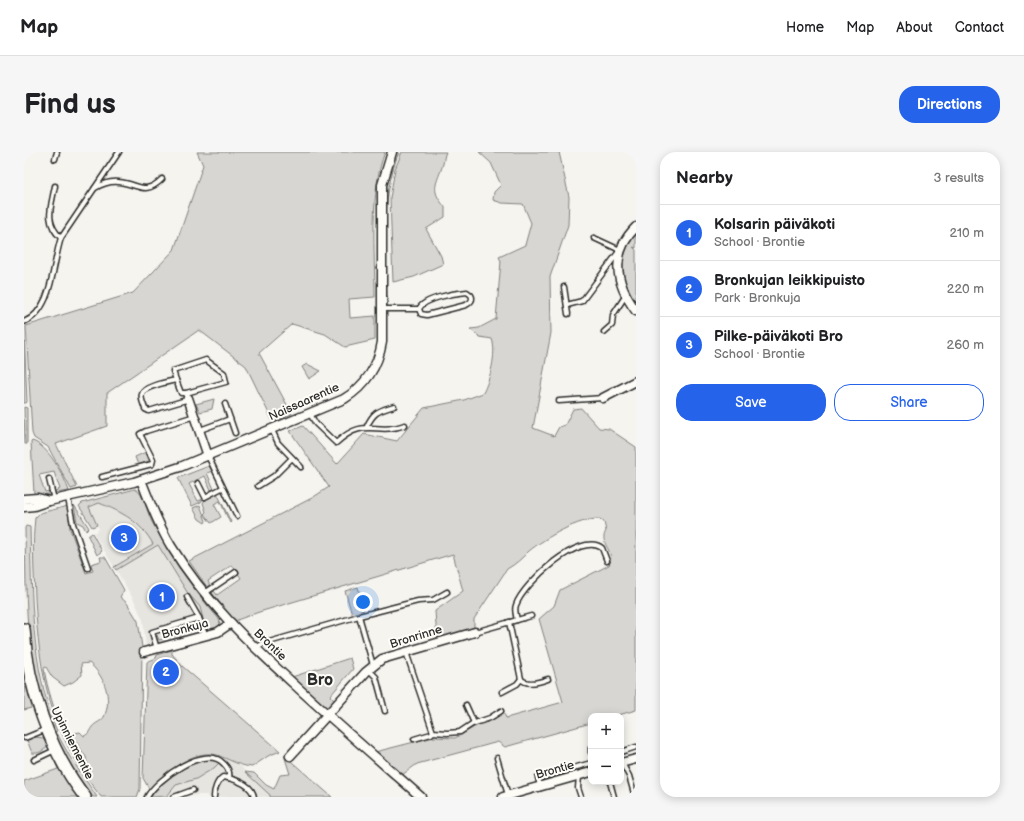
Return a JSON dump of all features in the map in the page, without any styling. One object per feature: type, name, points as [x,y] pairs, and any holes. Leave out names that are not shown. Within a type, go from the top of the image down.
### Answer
[{"type":"main road","name":"Upinniementie","points":[[24,629],[32,683],[48,729],[57,749],[86,797]]},
{"type":"street","name":"Naissaarentie","points":[[24,507],[34,506],[141,480],[208,456],[272,430],[344,399],[360,388],[367,380],[381,350],[382,185],[392,152]]},
{"type":"street","points":[[636,227],[620,250],[618,260],[620,279],[626,295],[636,311]]},
{"type":"street","points":[[603,398],[636,381]]},
{"type":"street","points":[[187,395],[208,456]]},
{"type":"street","name":"Brontie","points":[[141,480],[156,518],[171,546],[205,593],[231,623],[255,648],[328,715],[421,797]]},
{"type":"street","name":"Naissaarentie","points":[[24,499],[38,498],[52,501]]},
{"type":"street","name":"Bronkuja","points":[[144,652],[221,631],[231,623]]},
{"type":"street","name":"Bronrinne","points":[[290,756],[371,667],[382,660],[406,651],[475,632]]},
{"type":"street","points":[[624,761],[636,759]]},
{"type":"street","name":"Brontie","points":[[505,796],[588,773]]},
{"type":"lane","points":[[55,159],[57,152]]},
{"type":"lane","points":[[24,322],[34,317],[43,304],[53,277],[56,254],[61,238],[119,152]]},
{"type":"lane","points":[[95,188],[110,182],[119,182],[147,188],[154,187],[162,179]]},
{"type":"lane","points":[[55,186],[49,214],[50,225],[61,238]]},
{"type":"lane","points":[[567,305],[582,301],[620,250],[594,238]]},
{"type":"lane","points":[[564,287],[568,314]]},
{"type":"lane","points":[[382,309],[419,310],[423,315],[434,314],[466,305],[471,302],[472,296],[467,292],[442,296],[421,306],[419,310]]},
{"type":"lane","points":[[604,332],[612,325],[613,315],[626,295]]},
{"type":"lane","points":[[176,380],[147,388],[142,391],[141,396],[145,409],[149,411],[187,395],[226,382],[224,373],[206,360],[173,371],[181,393],[187,395]]},
{"type":"lane","points":[[559,401],[603,398]]},
{"type":"lane","points":[[225,404],[235,433]]},
{"type":"lane","points":[[367,426],[372,416],[376,412],[394,406]]},
{"type":"lane","points":[[310,414],[316,424],[336,443],[350,431],[367,426],[387,430],[405,424]]},
{"type":"lane","points":[[102,477],[152,464],[153,460],[140,434],[146,430],[195,416]]},
{"type":"lane","points":[[200,430],[230,419]]},
{"type":"lane","points":[[272,430],[278,443],[301,467]]},
{"type":"lane","points":[[208,456],[222,488],[237,516]]},
{"type":"lane","points":[[258,486],[274,476],[292,458]]},
{"type":"lane","points":[[49,479],[52,501]]},
{"type":"lane","points":[[198,483],[205,497],[222,488]]},
{"type":"lane","points":[[68,498],[73,524],[88,568]]},
{"type":"lane","points":[[517,620],[515,606],[523,593],[541,573],[561,556],[584,545],[594,544],[602,548],[607,561]]},
{"type":"lane","points":[[205,593],[236,572]]},
{"type":"lane","points":[[255,648],[262,644],[359,616],[418,602],[433,600],[447,592]]},
{"type":"lane","points":[[187,597],[199,618],[205,636]]},
{"type":"lane","points":[[359,616],[371,667],[376,677],[386,711]]},
{"type":"lane","name":"Bronrinne","points":[[475,632],[531,616]]},
{"type":"lane","points":[[157,649],[152,632],[199,618]]},
{"type":"lane","points":[[509,622],[521,679],[523,682],[529,683],[548,678]]},
{"type":"lane","points":[[406,651],[433,732]]},
{"type":"lane","points":[[502,692],[517,684],[521,679]]},
{"type":"lane","points":[[466,705],[474,723]]},
{"type":"lane","points":[[414,739],[433,732],[460,732],[474,723],[490,718],[500,711]]},
{"type":"lane","points":[[25,738],[48,729]]},
{"type":"lane","points":[[624,751],[636,747]]},
{"type":"lane","points":[[34,760],[57,749]]},
{"type":"lane","points":[[147,797],[153,789],[175,771],[200,758],[214,757],[220,760],[226,766],[230,778]]},
{"type":"lane","points":[[497,758],[505,796]]},
{"type":"lane","points":[[540,786],[538,778],[588,764]]},
{"type":"lane","points":[[624,767],[634,783],[635,797]]},
{"type":"lane","points":[[579,776],[578,788],[581,797]]},
{"type":"lane","points":[[214,797],[214,790],[220,779],[223,777],[230,778],[247,786],[252,791],[254,797]]},
{"type":"lane","points":[[611,785],[614,797]]},
{"type":"lane","points":[[174,797],[193,790]]},
{"type":"shaded area","points":[[197,152],[385,152],[380,168],[375,204],[375,297],[349,299],[350,318],[375,316],[375,340],[345,347],[325,334],[292,324],[259,353],[292,414],[273,422],[246,366],[199,330],[107,393],[107,426],[56,444],[77,487],[71,489],[48,447],[34,438],[32,433],[26,326],[133,293],[174,250],[203,165]]},
{"type":"shaded area","points":[[395,152],[399,152],[393,171],[386,209],[387,308],[384,308],[384,191]]},
{"type":"shaded area","points":[[402,152],[446,152],[436,186],[437,196],[445,207],[445,217],[426,229],[441,256],[443,264],[414,277],[393,282],[390,198],[395,169]]},
{"type":"shaded area","points":[[479,152],[559,152],[569,197],[568,225],[550,277],[551,333],[533,428],[554,436],[559,427],[565,425],[573,409],[581,408],[599,428],[609,429],[636,447],[636,710],[624,713],[588,713],[588,724],[505,747],[498,742],[417,764],[402,775],[375,752],[434,737],[455,738],[503,711],[506,718],[563,702],[539,619],[554,606],[560,590],[609,565],[611,560],[604,540],[606,531],[604,522],[600,519],[573,525],[536,546],[507,569],[474,619],[474,629],[437,640],[435,611],[463,591],[453,554],[259,612],[237,620],[236,624],[212,593],[214,591],[217,595],[241,578],[232,565],[208,581],[210,586],[207,587],[189,561],[312,498],[329,487],[290,431],[303,426],[337,464],[364,434],[397,441],[424,408],[464,400],[483,393],[492,366],[494,352],[492,339],[480,337],[470,329],[479,328],[496,319],[501,261],[499,257],[525,245],[531,223],[523,204],[502,203],[493,200],[494,192],[501,185],[491,163]]},
{"type":"shaded area","points":[[636,229],[636,248],[633,247],[636,250],[636,306],[623,279],[620,264],[623,250]]},
{"type":"shaded area","points":[[24,327],[27,402],[26,403],[24,403]]},
{"type":"shaded area","points":[[307,364],[321,371],[309,379],[302,367]]},
{"type":"shaded area","points":[[214,399],[212,409],[200,412],[196,404]]},
{"type":"shaded area","points":[[24,407],[27,408],[27,444],[25,444]]},
{"type":"shaded area","points":[[32,441],[44,448],[55,462],[69,491],[55,493],[55,491],[60,489],[54,472],[39,475],[45,492],[49,491],[49,494],[39,495],[34,493]]},
{"type":"shaded area","points":[[146,452],[149,461],[138,465],[135,457]]},
{"type":"shaded area","points":[[209,466],[212,471],[207,473],[214,489],[211,490],[205,476],[189,484],[198,501],[203,499],[201,502],[192,506],[178,478]]},
{"type":"shaded area","points":[[135,489],[141,495],[152,522],[175,560],[191,584],[219,619],[220,624],[216,628],[206,631],[200,607],[187,592],[158,545],[116,570],[114,567],[153,544],[137,524],[123,514],[99,503],[89,507],[97,525],[92,527],[79,506],[82,503]]},
{"type":"shaded area","points":[[217,493],[231,522],[230,523],[220,501],[214,504],[221,517],[211,523],[204,514],[206,512],[203,503],[206,498]]},
{"type":"shaded area","points":[[99,503],[120,512],[146,531],[153,544],[114,567],[94,533],[99,529],[89,507]]},
{"type":"shaded area","points":[[74,505],[89,528],[86,531],[83,525],[77,522]]},
{"type":"shaded area","points":[[200,505],[206,521],[205,523],[199,519],[193,508]]},
{"type":"shaded area","points":[[68,506],[70,529],[86,573],[93,571],[91,564],[101,561],[100,557],[105,557],[124,590],[120,597],[127,603],[138,621],[142,647],[140,789],[137,797],[101,797],[70,750],[50,703],[40,653],[35,597],[34,528],[35,518],[40,513]],"holes":[[[89,663],[103,680],[106,687],[108,702],[104,717],[93,726],[86,735],[84,736],[80,732],[75,733],[73,737],[86,757],[88,769],[86,772],[73,754],[66,740],[49,692],[44,668],[46,667],[52,677],[64,686],[73,682],[82,675],[81,664]]]},
{"type":"shaded area","points":[[26,526],[30,527],[32,605],[37,656],[48,706],[57,731],[54,733],[37,685],[30,651],[26,598]]},
{"type":"shaded area","points":[[92,533],[102,551],[97,555],[88,536]]},
{"type":"shaded area","points":[[158,545],[187,592],[200,607],[206,629],[146,647],[143,620],[135,602],[116,570]]},
{"type":"shaded area","points":[[358,587],[364,610],[352,614],[345,591]]},
{"type":"shaded area","points":[[197,623],[199,624],[201,631],[197,634],[158,644],[156,638],[157,635],[159,640],[198,628]]},
{"type":"shaded area","points":[[172,650],[172,654],[182,666],[280,751],[268,756],[252,767],[238,764],[217,755],[198,755],[171,770],[149,789],[143,778],[147,662],[156,658],[157,655]]},
{"type":"shaded area","points":[[350,658],[353,669],[330,696],[336,702],[327,708],[292,677]]},
{"type":"shaded area","points":[[24,665],[35,707],[24,710]]},
{"type":"shaded area","points":[[58,735],[70,757],[97,797],[93,797],[75,772],[55,736]]},
{"type":"shaded area","points":[[35,737],[43,738],[47,746],[41,752],[32,753],[27,740]]},
{"type":"shaded area","points":[[284,755],[332,797],[270,797],[270,795],[245,772],[254,773],[266,785],[274,789],[280,775],[290,774]]},
{"type":"shaded area","points":[[225,758],[242,767],[245,772],[266,789],[270,797],[207,797],[207,795],[199,795],[164,797],[167,796],[176,785],[196,779],[214,768]]},
{"type":"shaded area","points":[[207,759],[220,762],[214,768],[196,779],[176,785],[167,796],[151,797],[161,784],[175,773],[192,764]]},
{"type":"shaded area","points":[[55,762],[79,797],[24,797],[24,781],[58,769]]},
{"type":"place","name":"Pilke-päiväkoti Bro","points":[[124,538]]},
{"type":"place","name":"Kolsarin päiväkoti","points":[[162,597]]},
{"type":"place","name":"Bronkujan leikkipuisto","points":[[166,672]]},
{"type":"district","name":"Bro","points":[[320,680]]}]
